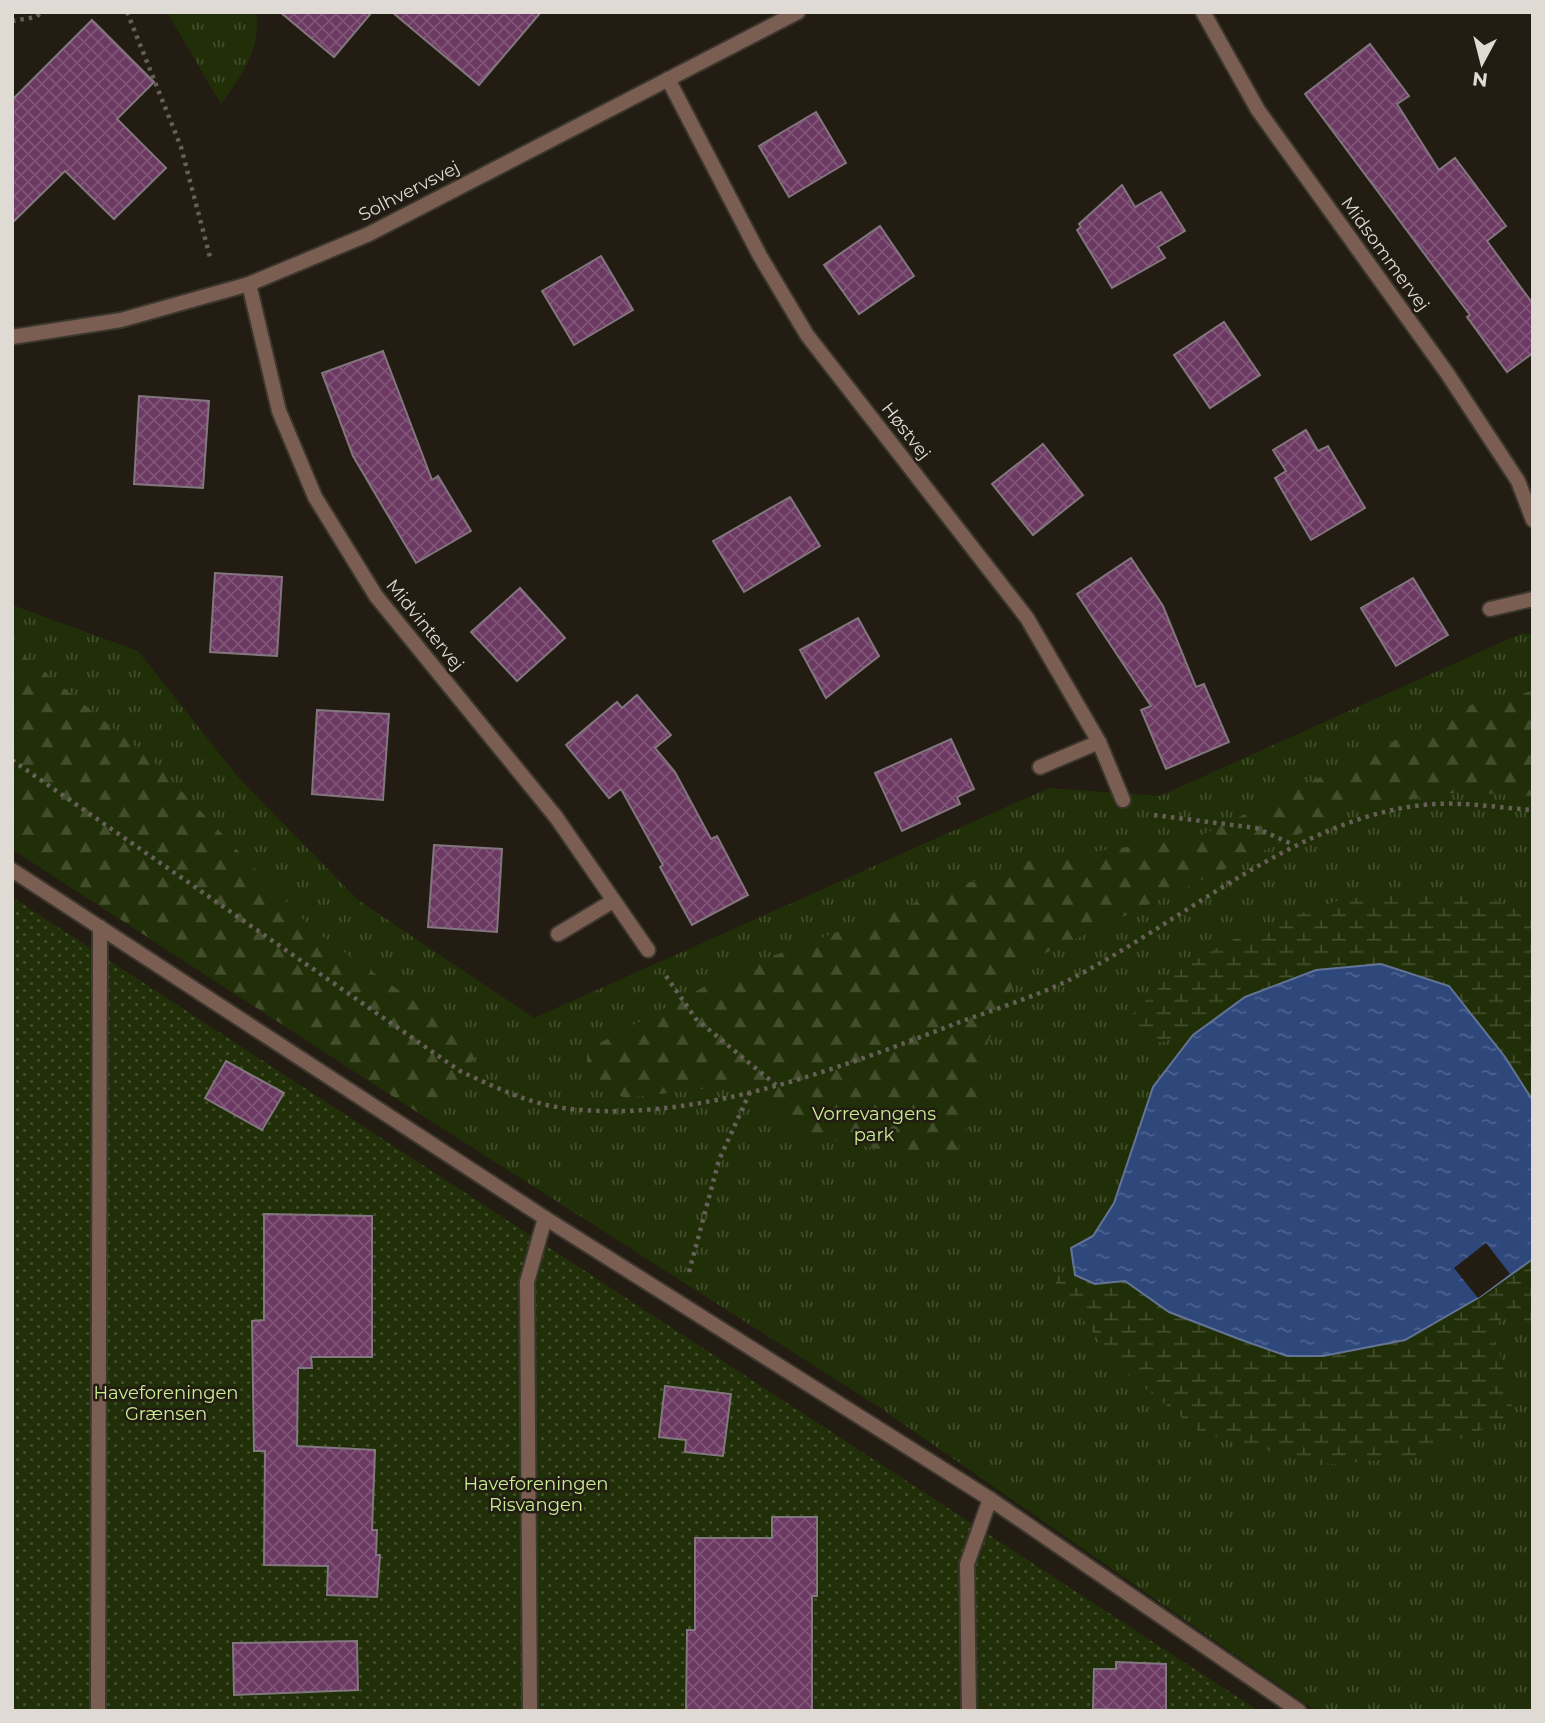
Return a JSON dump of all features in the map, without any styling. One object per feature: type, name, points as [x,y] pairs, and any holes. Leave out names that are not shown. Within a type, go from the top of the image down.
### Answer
[{"type":"street","name":"Solhvervsvej","points":[[12,337],[121,320],[249,284],[369,234],[797,12]]},
{"type":"street","name":"Midsommervej","points":[[1203,12],[1258,110],[1447,373],[1518,481],[1533,520]]},
{"type":"street","name":"Høstvej","points":[[668,79],[760,256],[807,335],[1027,618],[1099,742],[1123,800]]},
{"type":"street","name":"Midvintervej","points":[[249,284],[279,411],[315,497],[376,596],[556,817],[648,950]]},
{"type":"street","points":[[1490,609],[1533,598]]},
{"type":"street","points":[[1040,766],[1099,742]]},
{"type":"street","points":[[12,870],[545,1218],[990,1499],[1298,1711]]},
{"type":"street","points":[[558,934],[613,901]]},
{"type":"street","points":[[98,1711],[100,927]]},
{"type":"street","points":[[530,1711],[527,1282],[545,1218]]},
{"type":"street","points":[[969,1711],[967,1564],[990,1499]]},
{"type":"path","points":[[12,21],[36,17],[42,12]]},
{"type":"path","points":[[127,12],[181,147],[219,292]]},
{"type":"path","points":[[12,760],[460,1071],[515,1096],[561,1108],[639,1113],[776,1086],[874,1055],[1065,982],[1295,846],[1367,818],[1435,804],[1533,810]]},
{"type":"path","points":[[1123,800],[1149,814],[1256,828],[1295,846]]},
{"type":"path","points":[[648,950],[695,1019],[776,1086]]},
{"type":"path","points":[[680,1303],[719,1160],[751,1091]]},
{"type":"green space","points":[[167,12],[256,12],[253,50],[243,72],[221,104]]},
{"type":"green space","name":"Vorrevangens park","points":[[12,605],[138,651],[238,777],[358,900],[534,1018],[1049,788],[1160,796],[1522,633],[1533,635],[1533,916],[1474,892],[1245,997],[1533,1101],[1533,1259],[1478,1298],[1056,1275],[1056,1284],[1513,1400],[1492,1329],[1507,1313],[1533,1337],[1533,1711],[1316,1711],[882,1409],[12,849]]},
{"type":"green space","points":[[12,646],[151,759],[313,930],[481,1048],[434,1123],[12,849]]},
{"type":"green space","points":[[1533,691],[1533,796],[1460,792],[1357,807],[1022,964],[981,1058],[984,1095],[955,1154],[879,1149],[801,1134],[745,1084],[625,1098],[587,1080],[587,1050],[735,970],[1028,861],[1198,837],[1466,706]]},
{"type":"green space","points":[[1396,892],[1474,892],[1533,916],[1533,1101],[1505,1057],[1245,997],[1193,1035],[1148,1045],[1124,1023],[1175,971],[1245,933],[1337,901]]},
{"type":"green space","points":[[12,897],[1259,1711],[12,1711]]},
{"type":"green space","points":[[1533,1259],[1533,1337],[1507,1313],[1492,1329],[1513,1400],[1509,1418],[1418,1457],[1321,1465],[1200,1432],[1120,1368],[1056,1284],[1056,1274],[1075,1275],[1095,1284],[1125,1281],[1169,1312],[1287,1356],[1323,1356],[1405,1340],[1478,1298]]},
{"type":"water","points":[[1381,964],[1449,986],[1505,1057],[1533,1101],[1533,1259],[1478,1298],[1405,1340],[1323,1356],[1287,1356],[1169,1312],[1125,1281],[1095,1284],[1075,1275],[1071,1248],[1093,1236],[1114,1203],[1153,1087],[1193,1035],[1245,997],[1316,970]]},
{"type":"pier","points":[[1486,1243],[1510,1274],[1478,1298],[1454,1268]]},
{"type":"building","points":[[280,12],[372,12],[334,57]]},
{"type":"building","points":[[392,12],[541,12],[479,85]]},
{"type":"building","points":[[92,20],[154,82],[117,119],[166,168],[114,219],[65,171],[12,223],[12,100]]},
{"type":"building","points":[[1370,44],[1409,96],[1397,104],[1439,170],[1455,158],[1506,226],[1487,241],[1533,304],[1533,353],[1507,372],[1467,317],[1470,315],[1305,94]]},
{"type":"building","points":[[816,112],[846,163],[789,197],[759,146]]},
{"type":"building","points":[[1122,185],[1135,207],[1161,192],[1185,231],[1158,247],[1165,258],[1112,288],[1077,230],[1081,227],[1079,224]]},
{"type":"building","points":[[880,226],[914,276],[859,314],[824,265]]},
{"type":"building","points":[[601,256],[633,310],[574,345],[542,291]]},
{"type":"building","points":[[1224,322],[1260,375],[1210,408],[1174,355]]},
{"type":"building","points":[[383,351],[432,480],[438,476],[471,531],[416,563],[353,456],[322,373]]},
{"type":"building","points":[[139,396],[209,401],[203,488],[134,484]]},
{"type":"building","points":[[1306,430],[1318,451],[1328,446],[1365,508],[1311,540],[1275,478],[1286,471],[1273,450]]},
{"type":"building","points":[[1043,444],[1083,495],[1033,535],[992,484]]},
{"type":"building","points":[[790,497],[820,546],[744,592],[713,541]]},
{"type":"building","points":[[1131,558],[1163,606],[1196,687],[1204,684],[1229,742],[1166,769],[1141,710],[1151,706],[1077,594]]},
{"type":"building","points":[[215,573],[282,577],[277,656],[210,652]]},
{"type":"building","points":[[1413,578],[1448,635],[1396,666],[1361,608]]},
{"type":"building","points":[[520,588],[565,638],[517,681],[471,632]]},
{"type":"building","points":[[858,618],[879,656],[826,698],[800,650]]},
{"type":"building","points":[[637,695],[671,735],[655,748],[675,772],[711,839],[717,836],[748,895],[692,925],[621,789],[609,798],[566,745],[617,702],[622,708]]},
{"type":"building","points":[[317,710],[389,714],[383,800],[312,794]]},
{"type":"building","points":[[951,739],[974,789],[957,797],[960,804],[902,831],[875,773]]},
{"type":"building","points":[[434,845],[502,849],[497,932],[428,927]]},
{"type":"building","points":[[226,1061],[284,1093],[262,1130],[205,1098]]},
{"type":"building","points":[[264,1214],[372,1216],[372,1357],[311,1357],[312,1368],[298,1368],[297,1446],[375,1450],[372,1530],[377,1530],[376,1555],[380,1555],[377,1597],[327,1595],[328,1566],[264,1565],[265,1451],[254,1451],[252,1321],[264,1320]]},
{"type":"building","points":[[665,1386],[731,1394],[723,1456],[685,1452],[686,1440],[659,1437]]},
{"type":"building","points":[[772,1517],[817,1517],[817,1596],[812,1596],[812,1711],[686,1711],[687,1630],[695,1630],[695,1538],[772,1538]]},
{"type":"building","points":[[357,1641],[358,1690],[234,1695],[233,1643]]},
{"type":"building","points":[[1116,1662],[1166,1664],[1166,1711],[1093,1709],[1094,1669],[1116,1669]]},
{"type":"park label","name":"Haveforeningen Grænsen","points":[[166,1403]]},
{"type":"park label","name":"Haveforeningen Risvangen","points":[[536,1494]]}]
